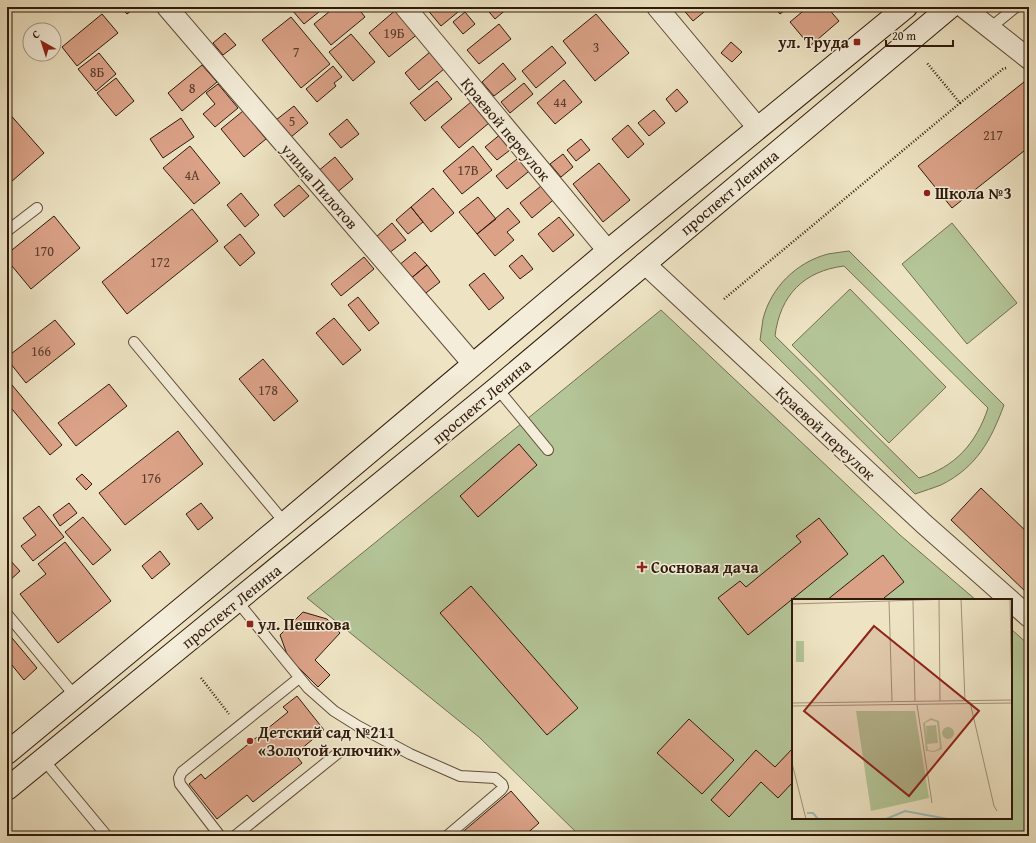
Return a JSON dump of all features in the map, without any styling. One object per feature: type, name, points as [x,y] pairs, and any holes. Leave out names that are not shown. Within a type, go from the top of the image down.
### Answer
[{"type":"main road","name":"проспект Ленина","points":[[7,753],[285,523],[608,251],[906,7]]},
{"type":"main road","name":"проспект Ленина","points":[[7,789],[497,388],[950,7]]},
{"type":"street","name":"улица Пилотов","points":[[167,7],[473,364]]},
{"type":"street","name":"Краевой переулок","points":[[405,7],[608,251]]},
{"type":"street","points":[[657,7],[758,128]]},
{"type":"street","points":[[963,7],[1029,59]]},
{"type":"street","name":"Краевой переулок","points":[[644,263],[924,524],[1010,599]]},
{"type":"street","name":"Краевой переулок","points":[[1012,601],[1029,617]]},
{"type":"lane","points":[[990,28],[1016,7]]},
{"type":"lane","points":[[7,232],[37,208]]},
{"type":"lane","points":[[134,342],[285,523]]},
{"type":"lane","points":[[497,388],[548,450]]},
{"type":"lane","points":[[237,601],[299,678],[334,711],[358,726],[410,754],[460,776],[492,777],[498,780],[503,788],[447,836]]},
{"type":"lane","points":[[7,614],[75,696]]},
{"type":"lane","points":[[220,836],[180,784],[179,778],[182,772],[299,678]]},
{"type":"lane","points":[[235,836],[338,753]]},
{"type":"lane","points":[[43,759],[107,836]]},
{"type":"path","points":[[927,62],[960,102]]},
{"type":"path","points":[[724,299],[960,102],[1003,69],[1009,68]]},
{"type":"path","points":[[200,678],[239,726]]},
{"type":"green space","points":[[952,223],[1017,303],[967,344],[902,264]]},
{"type":"green space","points":[[849,251],[1004,405],[988,441],[964,470],[954,478],[941,485],[915,494],[760,340],[763,319],[767,307],[772,296],[787,278],[806,263],[817,258],[828,254]],"holes":[[[844,266],[988,408],[977,433],[962,452],[953,461],[932,473],[919,478],[775,336],[782,308],[788,297],[806,280],[817,273]]]},
{"type":"green space","points":[[850,289],[946,387],[889,443],[792,345]]},
{"type":"green space","name":"Сосновая дача","points":[[661,310],[900,535],[975,599],[792,599],[792,819],[1012,819],[1012,630],[1029,645],[1029,836],[580,836],[479,737],[307,598]]},
{"type":"building","points":[[121,7],[136,7],[127,14]]},
{"type":"building","points":[[296,7],[325,7],[304,24],[292,10]]},
{"type":"building","points":[[335,7],[357,7],[365,17],[331,45],[314,24]]},
{"type":"building","points":[[426,7],[464,7],[441,26]]},
{"type":"building","points":[[485,7],[509,7],[495,19]]},
{"type":"building","points":[[681,7],[710,7],[693,21]]},
{"type":"building","points":[[774,7],[789,7],[780,14]]},
{"type":"building","points":[[808,7],[827,7],[839,21],[810,46],[790,22]]},
{"type":"building","points":[[398,8],[419,33],[389,57],[369,33]]},
{"type":"building","points":[[465,12],[475,24],[463,34],[453,22]]},
{"type":"building","points":[[102,14],[118,33],[77,66],[62,47]]},
{"type":"building","points":[[596,14],[629,53],[595,81],[563,41]]},
{"type":"building","points":[[291,17],[330,64],[301,88],[262,40]]},
{"type":"building","points":[[499,24],[511,39],[479,64],[467,50]]},
{"type":"building","points":[[225,33],[236,45],[223,55],[213,43]]},
{"type":"building","points":[[351,34],[375,62],[353,81],[329,52]]},
{"type":"building","points":[[731,42],[742,52],[732,62],[721,53]]},
{"type":"building","points":[[552,46],[566,63],[536,88],[522,71]]},
{"type":"building","points":[[430,52],[444,69],[419,90],[405,73]]},
{"type":"building","points":[[99,53],[116,74],[96,91],[78,69]]},
{"type":"building","points":[[503,63],[516,79],[494,96],[482,82]]},
{"type":"building","points":[[202,65],[217,82],[182,111],[168,93]]},
{"type":"building","points":[[333,66],[342,77],[334,83],[336,86],[317,102],[306,89]]},
{"type":"building","points":[[116,78],[134,101],[116,116],[97,93]]},
{"type":"building","points":[[564,80],[582,102],[555,124],[537,103]]},
{"type":"building","points":[[437,81],[452,99],[425,121],[410,103]]},
{"type":"building","points":[[1024,82],[1029,89],[1029,147],[952,208],[918,166]]},
{"type":"building","points":[[524,83],[533,94],[510,113],[501,102]]},
{"type":"building","points":[[218,84],[238,108],[215,127],[203,114],[215,104],[206,93]]},
{"type":"building","points":[[677,89],[688,102],[676,112],[666,99]]},
{"type":"building","points":[[471,102],[489,123],[459,148],[441,127]]},
{"type":"building","points":[[294,106],[308,123],[291,137],[276,120]]},
{"type":"building","points":[[654,110],[665,123],[649,136],[638,123]]},
{"type":"building","points":[[7,111],[44,153],[11,182],[7,177]]},
{"type":"building","points":[[243,111],[266,139],[244,157],[221,129]]},
{"type":"building","points":[[181,118],[194,137],[163,158],[150,139]]},
{"type":"building","points":[[347,119],[359,134],[341,148],[329,134]]},
{"type":"building","points":[[628,125],[644,144],[628,158],[612,139]]},
{"type":"building","points":[[502,133],[514,147],[497,160],[485,147]]},
{"type":"building","points":[[581,139],[590,150],[576,161],[567,150]]},
{"type":"building","points":[[190,146],[220,183],[194,204],[163,168]]},
{"type":"building","points":[[473,146],[492,170],[462,194],[443,171]]},
{"type":"building","points":[[563,154],[573,167],[561,177],[550,164]]},
{"type":"building","points":[[522,155],[533,168],[507,189],[496,176]]},
{"type":"building","points":[[335,157],[353,179],[335,194],[317,172]]},
{"type":"building","points":[[599,163],[630,200],[603,222],[573,184]]},
{"type":"building","points":[[546,182],[558,196],[532,218],[520,203]]},
{"type":"building","points":[[299,185],[309,196],[284,217],[274,205]]},
{"type":"building","points":[[433,188],[454,213],[431,232],[411,207]]},
{"type":"building","points":[[241,193],[259,215],[245,227],[227,205]]},
{"type":"building","points":[[478,197],[496,219],[477,234],[459,212]]},
{"type":"building","points":[[411,207],[423,222],[408,234],[396,220]]},
{"type":"building","points":[[508,208],[520,222],[507,232],[514,240],[495,256],[477,234]]},
{"type":"building","points":[[192,209],[218,241],[127,314],[102,282]]},
{"type":"building","points":[[54,216],[80,248],[31,289],[7,260],[7,254]]},
{"type":"building","points":[[559,217],[574,235],[553,252],[538,234]]},
{"type":"building","points":[[392,223],[406,240],[389,253],[376,237]]},
{"type":"building","points":[[240,234],[255,253],[240,266],[224,247]]},
{"type":"building","points":[[415,252],[427,265],[409,280],[398,266]]},
{"type":"building","points":[[522,255],[533,269],[520,279],[509,266]]},
{"type":"building","points":[[364,257],[374,269],[341,296],[331,284]]},
{"type":"building","points":[[427,265],[440,282],[422,296],[409,280]]},
{"type":"building","points":[[484,273],[504,298],[489,310],[469,285]]},
{"type":"building","points":[[358,297],[379,323],[369,331],[348,305]]},
{"type":"building","points":[[334,318],[361,350],[343,365],[316,333]]},
{"type":"building","points":[[55,320],[75,344],[26,383],[7,357]]},
{"type":"building","points":[[263,359],[298,401],[274,421],[239,379]]},
{"type":"building","points":[[7,379],[62,445],[50,455],[7,403]]},
{"type":"building","points":[[109,384],[127,406],[76,446],[58,423]]},
{"type":"building","points":[[178,431],[203,464],[125,525],[99,493]]},
{"type":"building","points":[[519,444],[537,465],[478,517],[460,496]]},
{"type":"building","points":[[82,474],[92,484],[86,490],[76,479]]},
{"type":"building","points":[[981,488],[1029,534],[1029,595],[951,520]]},
{"type":"building","points":[[69,503],[77,513],[60,526],[53,515]]},
{"type":"building","points":[[201,503],[213,518],[198,530],[186,514]]},
{"type":"building","points":[[39,506],[64,537],[33,561],[21,546],[36,535],[23,518]]},
{"type":"building","points":[[83,517],[111,550],[93,565],[65,532]]},
{"type":"building","points":[[819,518],[848,554],[748,635],[718,598],[740,581],[746,587],[801,542],[796,536]]},
{"type":"building","points":[[65,542],[111,601],[58,643],[20,594],[46,574],[38,564]]},
{"type":"building","points":[[160,551],[170,564],[152,579],[142,566]]},
{"type":"building","points":[[883,555],[904,582],[884,598],[885,599],[828,599]]},
{"type":"building","points":[[7,557],[20,571],[7,583]]},
{"type":"building","points":[[471,586],[578,708],[547,735],[440,613]]},
{"type":"building","points":[[303,612],[327,619],[340,633],[315,660],[330,675],[318,687],[288,657],[280,635]]},
{"type":"building","points":[[7,632],[37,668],[24,680],[7,659]]},
{"type":"building","points":[[297,696],[324,730],[295,754],[302,763],[253,802],[247,795],[217,819],[189,784],[201,774],[205,779],[288,712],[283,707]]},
{"type":"building","points":[[689,719],[734,760],[702,794],[657,753]]},
{"type":"building","points":[[792,749],[792,783],[778,798],[761,782],[729,817],[711,800],[756,750],[775,767]]},
{"type":"building","points":[[511,791],[539,823],[524,836],[458,836]]},
{"type":"place","name":"ул. Труда","points":[[857,42]]},
{"type":"place","name":"Школа №3","points":[[927,193]]},
{"type":"place","name":"Сосновая дача","points":[[642,567]]},
{"type":"place","name":"ул. Пешкова","points":[[250,624]]},
{"type":"place","name":"Детский сад №211 «Золотой ключик»","points":[[250,741]]}]
